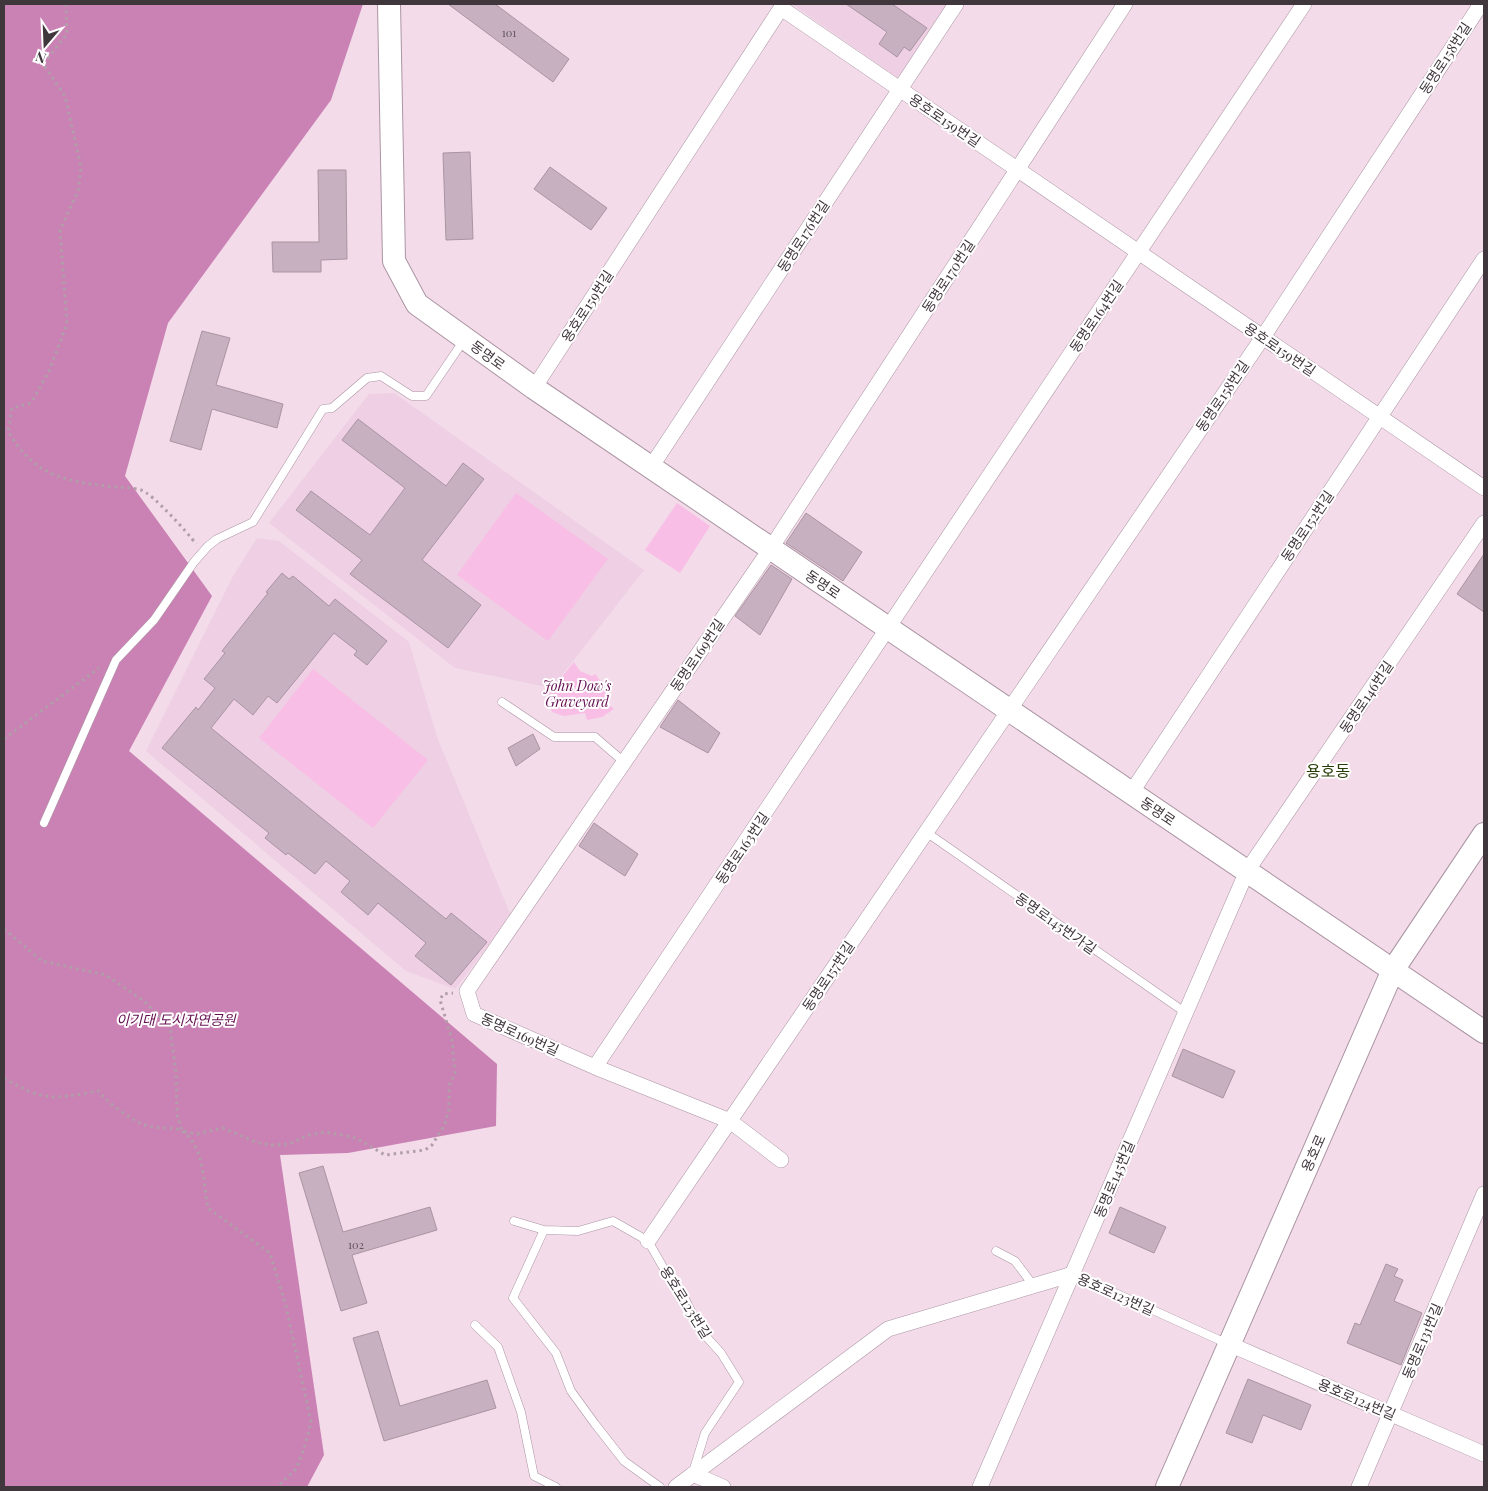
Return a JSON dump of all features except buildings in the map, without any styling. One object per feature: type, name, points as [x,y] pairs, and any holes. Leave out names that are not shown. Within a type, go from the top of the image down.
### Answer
[{"type":"street","name":"동명로","points":[[389,4],[394,260],[417,304],[534,388],[1484,1032]]},
{"type":"street","name":"동명로176번길","points":[[651,467],[956,4]]},
{"type":"street","name":"동명로170번길","points":[[770,548],[1125,4]]},
{"type":"street","name":"동명로164번길","points":[[888,628],[1304,4]]},
{"type":"street","name":"동명로158번길","points":[[1009,710],[1263,337],[1481,4]]},
{"type":"street","name":"용호로159번길","points":[[534,388],[781,8],[1484,488]]},
{"type":"street","name":"동명로152번길","points":[[1131,792],[1484,259]]},
{"type":"street","name":"동명로146번길","points":[[1247,871],[1484,523]]},
{"type":"street","name":"동명로169번길","points":[[770,548],[466,991],[474,1014],[595,1067],[730,1121],[781,1160]]},
{"type":"street","name":"동명로163번길","points":[[595,1067],[888,628]]},
{"type":"street","name":"동명로157번길","points":[[648,1242],[1009,710]]},
{"type":"street","name":"용호로","points":[[1167,1487],[1393,970],[1484,834]]},
{"type":"street","name":"동명로145번길","points":[[980,1487],[1247,871]]},
{"type":"street","name":"동명로131번길","points":[[1359,1487],[1484,1194]]},
{"type":"street","name":"용호로123번길","points":[[676,1487],[888,1329],[1073,1274]]},
{"type":"street","name":"용호로124번길","points":[[1229,1344],[1484,1454]]},
{"type":"street","points":[[693,1474],[722,1487]]},
{"type":"lane","points":[[44,823],[116,660],[154,620],[202,553],[217,539],[253,522],[323,409],[332,408],[367,378],[380,376],[412,396],[426,396],[465,338]]},
{"type":"lane","points":[[502,702],[554,737],[595,737],[624,762]]},
{"type":"lane","name":"동명로145번가길","points":[[926,832],[1186,1013]]},
{"type":"lane","name":"용호로123번길","points":[[514,1221],[544,1230],[578,1231],[613,1221],[648,1242],[667,1274],[684,1295],[701,1331],[721,1353],[739,1382],[705,1433],[693,1474]]},
{"type":"lane","points":[[544,1230],[513,1298],[556,1353],[571,1391],[624,1461],[660,1487]]},
{"type":"lane","points":[[996,1251],[1015,1261],[1034,1285]]},
{"type":"lane","name":"용호로123번길","points":[[1073,1274],[1229,1344]]},
{"type":"lane","points":[[475,1325],[498,1347],[521,1412],[534,1476],[556,1487]]},
{"type":"path","points":[[66,4],[67,34],[43,64],[65,96],[82,167],[78,191],[60,230],[67,324],[45,379],[31,404],[12,408],[8,431],[18,448],[42,470],[81,483],[144,490],[179,524],[202,553]]},
{"type":"path","points":[[4,739],[103,665],[116,660]]},
{"type":"path","points":[[4,929],[42,961],[106,975],[144,1001],[170,1027],[176,1072],[177,1114],[182,1131],[198,1151],[208,1208],[270,1253],[286,1306],[311,1422],[304,1449],[296,1469],[277,1487]]},
{"type":"path","points":[[4,1078],[23,1090],[45,1098],[98,1092],[105,1100],[145,1126],[171,1127],[197,1134],[223,1128],[258,1143],[273,1145],[289,1144],[309,1135],[326,1132],[356,1138],[385,1155],[425,1150],[432,1145],[445,1124],[449,1109],[449,1086],[455,1073],[452,1040],[440,1000],[443,994],[466,991]]},
{"type":"shaded area","points":[[792,4],[947,4],[898,78]]},
{"type":"shaded area","points":[[394,393],[644,570],[552,688],[455,668],[269,523],[369,394]]},
{"type":"shaded area","points":[[257,538],[279,541],[409,642],[437,737],[511,916],[455,989],[406,971],[146,751],[232,578]]},
{"type":"green space","name":"이기대 도시자연공원","points":[[4,4],[363,4],[331,100],[168,323],[125,476],[212,596],[129,751],[497,1064],[496,1126],[348,1153],[280,1155],[324,1455],[307,1487],[4,1487]]},
{"type":"green space","points":[[516,493],[608,559],[548,641],[457,575]]},
{"type":"green space","points":[[677,503],[710,526],[680,573],[645,550]]},
{"type":"green space","name":"John Dow's Graveyard","points":[[574,662],[580,671],[592,676],[595,674],[603,684],[604,690],[609,694],[605,701],[614,709],[602,717],[587,720],[585,713],[564,716],[552,712],[547,695]]},
{"type":"green space","points":[[313,669],[428,760],[373,828],[259,738]]},
{"type":"district","name":"용호동","points":[[1328,770]]}]
